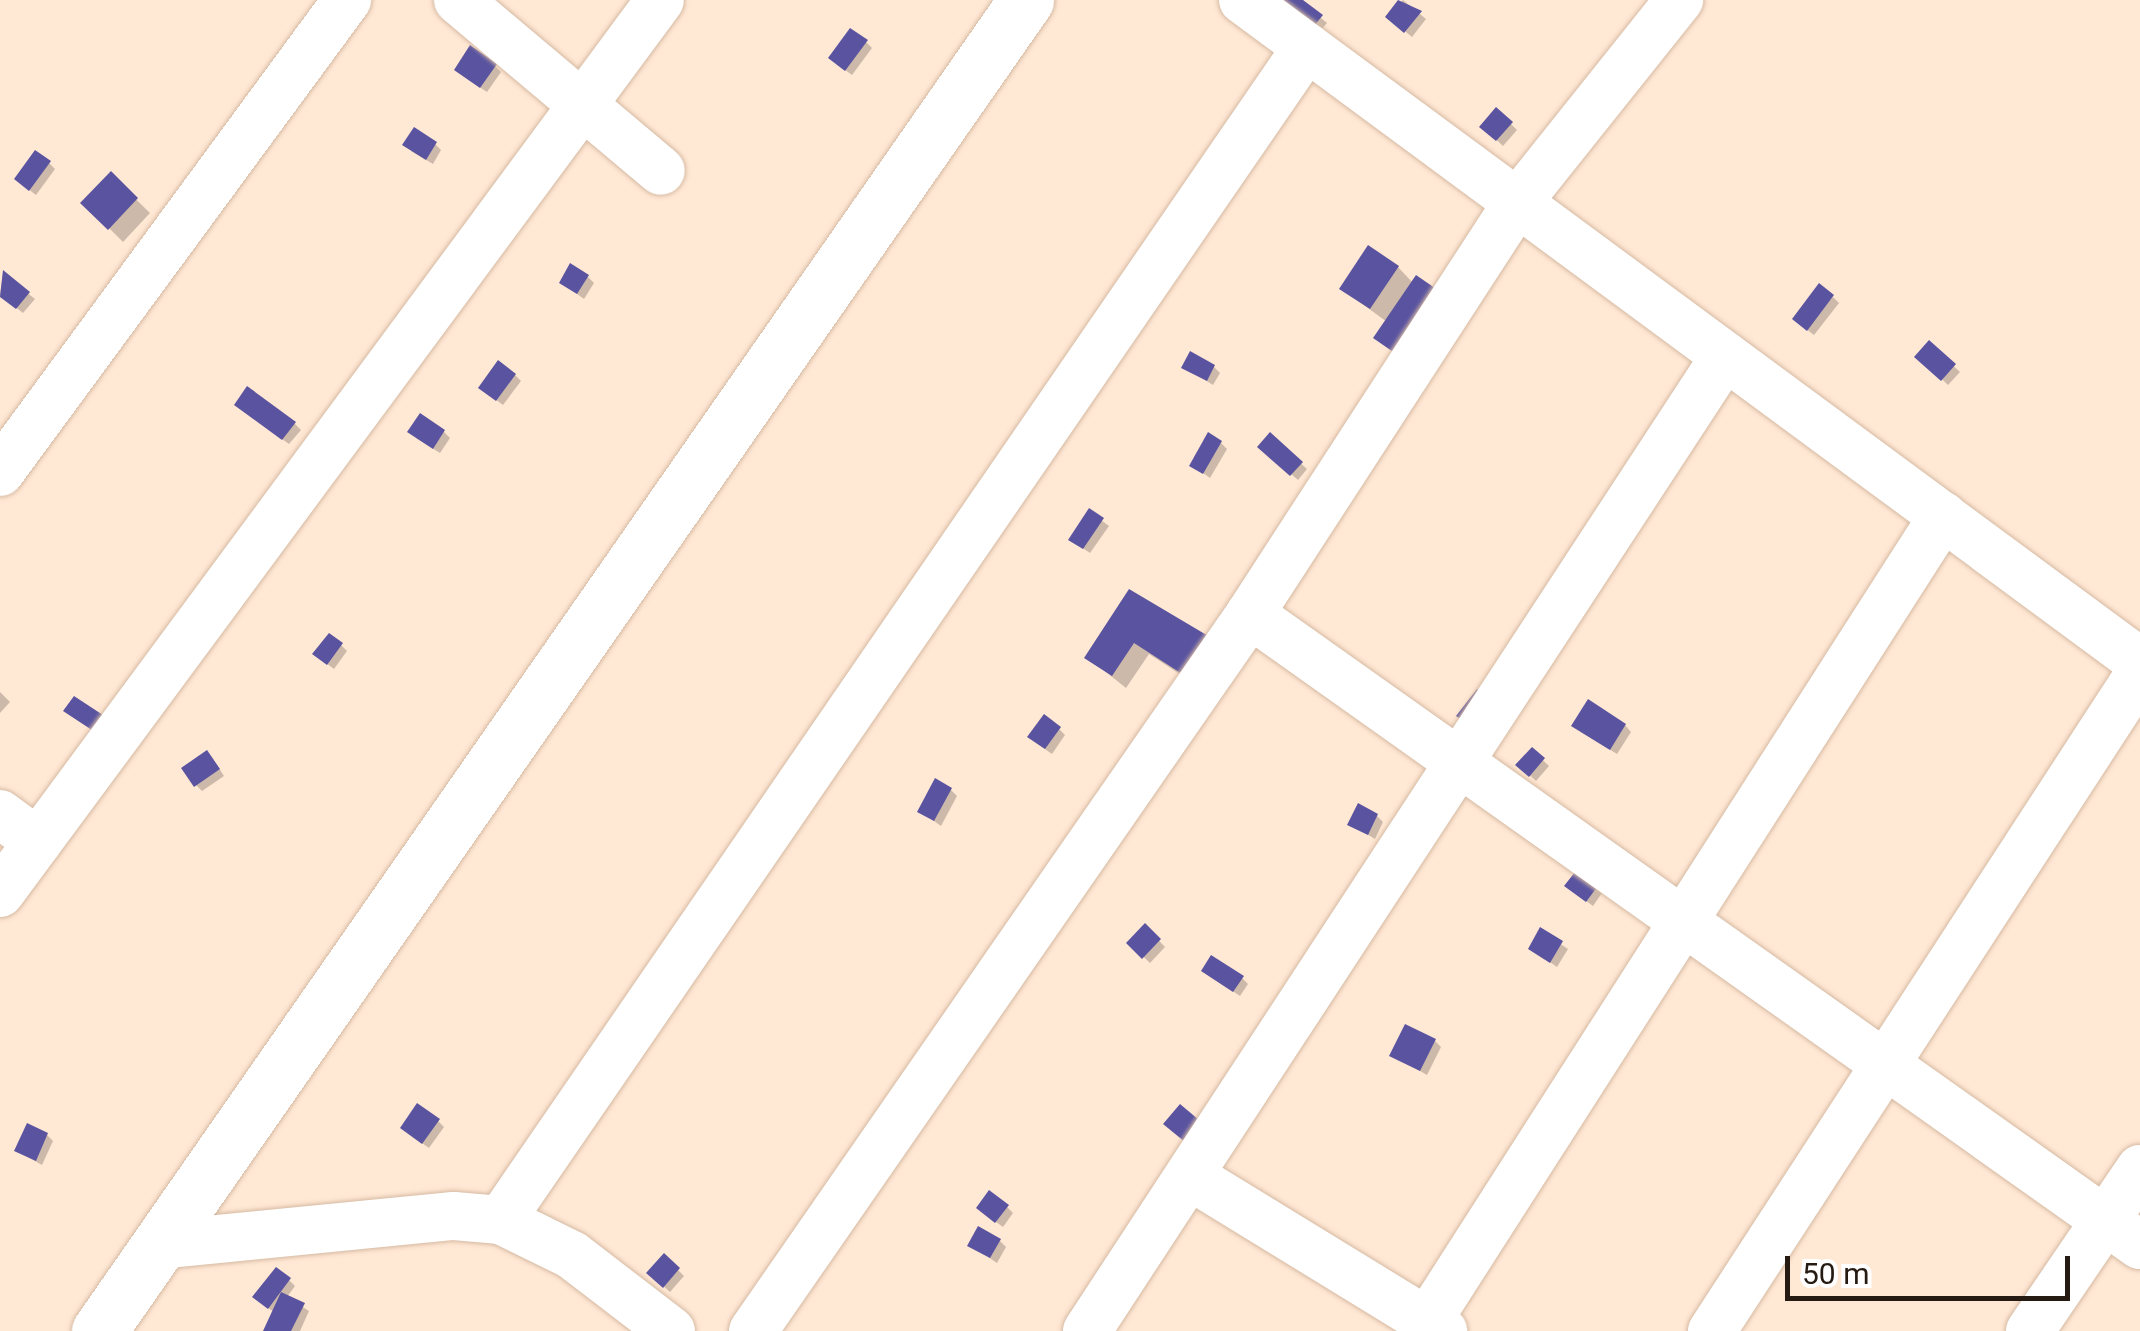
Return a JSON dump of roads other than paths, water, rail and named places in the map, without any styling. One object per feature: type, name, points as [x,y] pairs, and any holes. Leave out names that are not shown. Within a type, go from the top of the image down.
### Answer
[{"type":"main road","points":[[99,1331],[1026,0]]},
{"type":"street","points":[[0,472],[347,0]]},
{"type":"street","points":[[458,0],[584,102],[661,171]]},
{"type":"street","points":[[0,893],[660,0]]},
{"type":"street","points":[[1243,0],[2140,662]]},
{"type":"street","points":[[753,1331],[1250,614],[1517,202],[1679,0]]},
{"type":"street","points":[[501,1220],[1307,47]]},
{"type":"street","points":[[1087,1331],[1725,356]]},
{"type":"street","points":[[1190,1176],[1430,1328],[1682,923],[1943,516]]},
{"type":"street","points":[[1250,614],[1458,766],[2122,1232]]},
{"type":"street","points":[[1712,1331],[2140,673]]},
{"type":"street","points":[[0,814],[38,842]]},
{"type":"street","points":[[2030,1331],[2122,1232],[2140,1168]]},
{"type":"street","points":[[157,1245],[454,1216],[501,1220],[572,1254],[671,1331]]}]
